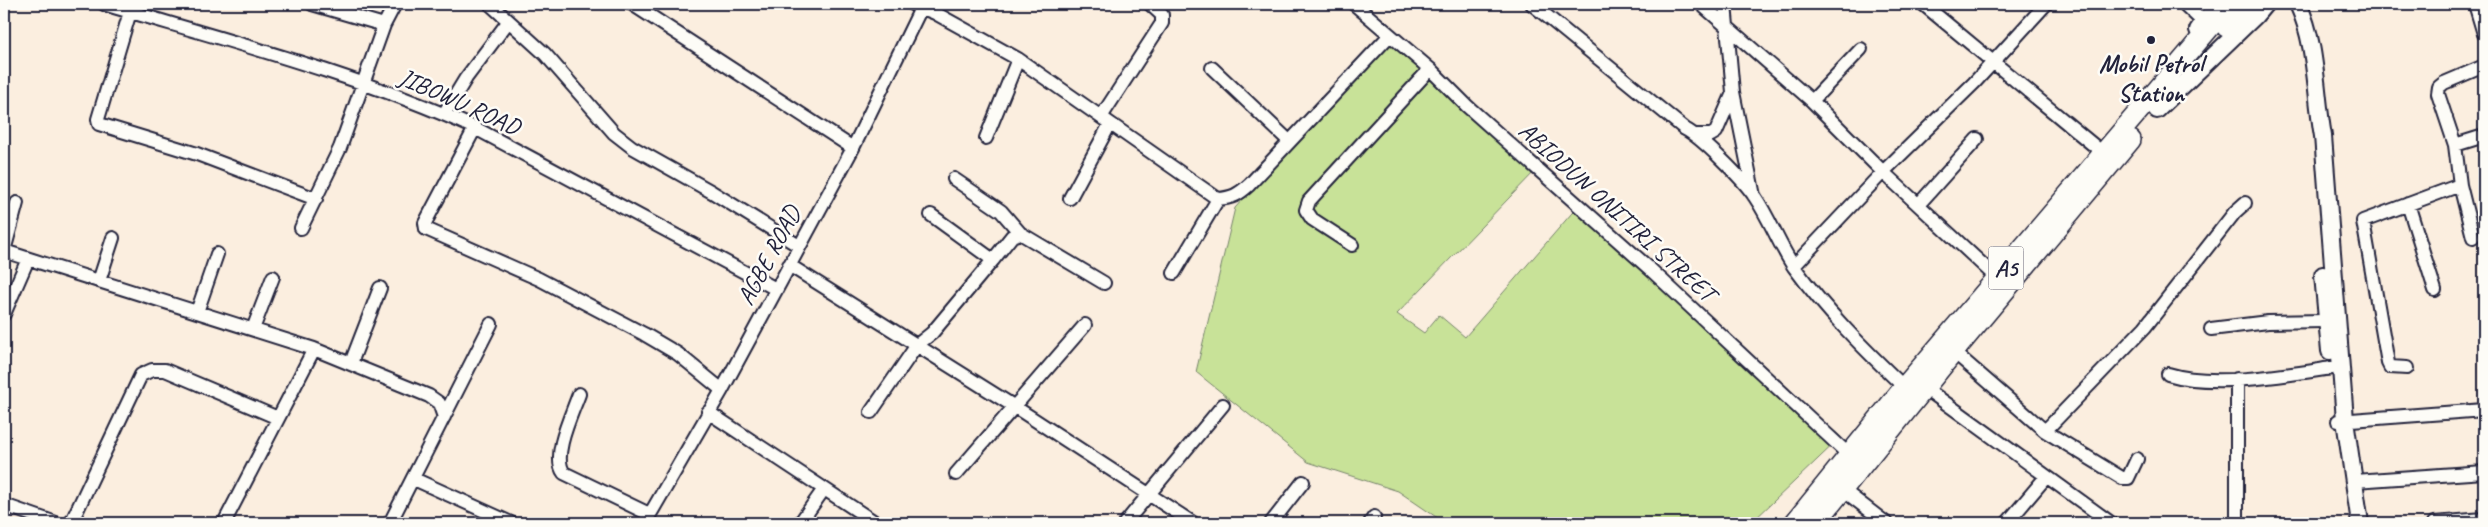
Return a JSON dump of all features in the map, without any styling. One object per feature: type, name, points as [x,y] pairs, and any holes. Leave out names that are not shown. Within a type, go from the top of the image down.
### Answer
[{"type":"highway","name":"A5","points":[[1816,523],[2152,106],[2230,4]]},
{"type":"highway","name":"A5","points":[[1794,523],[1904,387],[2103,153],[2152,106],[2246,4]]},
{"type":"main road","points":[[2152,106],[2217,4]]},
{"type":"main road","points":[[2152,106],[2255,16],[2265,4]]},
{"type":"main road","points":[[2292,4],[2303,31],[2309,65],[2325,321],[2332,368],[2355,481],[2360,523]]},
{"type":"main road","points":[[2298,4],[2307,27],[2312,51],[2323,136],[2350,523]]},
{"type":"street","name":"JIBOWU ROAD","points":[[108,4],[363,84],[444,114],[475,128],[776,289]]},
{"type":"street","points":[[312,4],[384,25]]},
{"type":"street","points":[[301,228],[348,128],[384,25],[395,4]]},
{"type":"street","points":[[490,4],[545,54],[614,133],[632,147],[712,192],[799,246]]},
{"type":"street","points":[[632,4],[852,148]]},
{"type":"street","points":[[1070,198],[1105,121],[1162,23],[1162,15],[1150,4]]},
{"type":"street","name":"ABIODUN ONITIRI STREET","points":[[1354,4],[1430,69],[1467,106],[1650,269],[1849,454]]},
{"type":"street","points":[[1532,4],[1685,129],[1697,135],[1754,196],[1794,266],[1856,340],[1904,387]]},
{"type":"street","points":[[1701,4],[1812,100],[1883,172],[1997,278]]},
{"type":"street","points":[[1725,4],[1733,92],[1754,196]]},
{"type":"street","points":[[1923,4],[2103,153]]},
{"type":"street","points":[[1794,266],[1883,172],[1974,83],[1991,62],[2046,4]]},
{"type":"street","points":[[2184,4],[2204,22]]},
{"type":"street","points":[[2475,4],[2484,34]]},
{"type":"street","points":[[919,5],[1018,59],[1218,199],[1229,198],[1239,194],[1390,35]]},
{"type":"street","name":"AGBE ROAD","points":[[647,518],[722,390],[852,148],[919,5]]},
{"type":"street","points":[[130,12],[98,118],[99,124],[197,154],[316,199]]},
{"type":"street","points":[[444,114],[466,78],[508,22]]},
{"type":"street","points":[[1812,100],[1861,49]]},
{"type":"street","points":[[986,138],[1018,59]]},
{"type":"street","points":[[2473,237],[2460,186],[2455,145],[2438,94],[2439,87],[2444,83],[2484,66]]},
{"type":"street","points":[[1212,68],[1289,141]]},
{"type":"street","points":[[1352,245],[1312,219],[1306,210],[1309,201],[1430,69]]},
{"type":"street","points":[[1697,135],[1711,135],[1716,132],[1733,92]]},
{"type":"street","points":[[475,128],[425,223],[426,229],[539,280],[644,334],[678,354],[722,390]]},
{"type":"street","points":[[2455,145],[2484,136]]},
{"type":"street","points":[[1919,204],[1977,139]]},
{"type":"street","points":[[954,179],[1001,211],[1020,233],[1104,283]]},
{"type":"street","points":[[2408,368],[2390,367],[2388,363],[2362,226],[2366,219],[2460,186]]},
{"type":"street","points":[[1174,273],[1218,199]]},
{"type":"street","points":[[17,203],[4,251],[314,349],[429,396],[439,403],[444,417]]},
{"type":"street","points":[[2046,431],[2145,327],[2235,212],[2245,203]]},
{"type":"street","points":[[2408,204],[2434,290]]},
{"type":"street","points":[[931,216],[993,260]]},
{"type":"street","points":[[871,412],[917,345],[932,333],[1012,236],[1020,233]]},
{"type":"street","points":[[99,281],[113,238]]},
{"type":"street","points":[[197,312],[217,254]]},
{"type":"street","points":[[4,314],[28,259]]},
{"type":"street","points":[[789,265],[1015,407],[1193,523]]},
{"type":"street","points":[[252,329],[273,277]]},
{"type":"street","points":[[351,363],[380,288]]},
{"type":"street","points":[[2211,329],[2268,322],[2325,321]]},
{"type":"street","points":[[390,523],[491,324]]},
{"type":"street","points":[[956,474],[1085,325]]},
{"type":"street","points":[[224,523],[314,349]]},
{"type":"street","points":[[1954,352],[2046,431],[2122,478],[2128,478],[2137,458]]},
{"type":"street","points":[[2168,374],[2193,378],[2272,378],[2332,368]]},
{"type":"street","points":[[71,523],[135,386],[141,375],[146,372],[165,370],[278,418]]},
{"type":"street","points":[[2237,379],[2237,523]]},
{"type":"street","points":[[1925,388],[2111,523]]},
{"type":"street","points":[[579,394],[560,451],[560,468],[564,473],[647,518]]},
{"type":"street","points":[[1125,523],[1222,405]]},
{"type":"street","points":[[2342,421],[2484,410]]},
{"type":"street","points":[[708,412],[876,523]]},
{"type":"street","points":[[2355,481],[2484,472]]},
{"type":"street","points":[[2007,523],[2046,477]]},
{"type":"street","points":[[414,479],[489,519],[511,523]]},
{"type":"street","points":[[1271,523],[1303,482]]},
{"type":"street","points":[[800,523],[824,489]]},
{"type":"street","points":[[1843,490],[1886,523]]},
{"type":"street","points":[[4,505],[56,523]]},
{"type":"street","points":[[2434,523],[2484,519]]},
{"type":"green space","points":[[1387,37],[1537,169],[1397,314],[1424,333],[1439,315],[1465,337],[1578,206],[1841,437],[1751,523],[1445,523],[1398,491],[1308,462],[1196,372],[1235,208]]},
{"type":"place","name":"Mobil Petrol Station","points":[[2151,40]]}]
